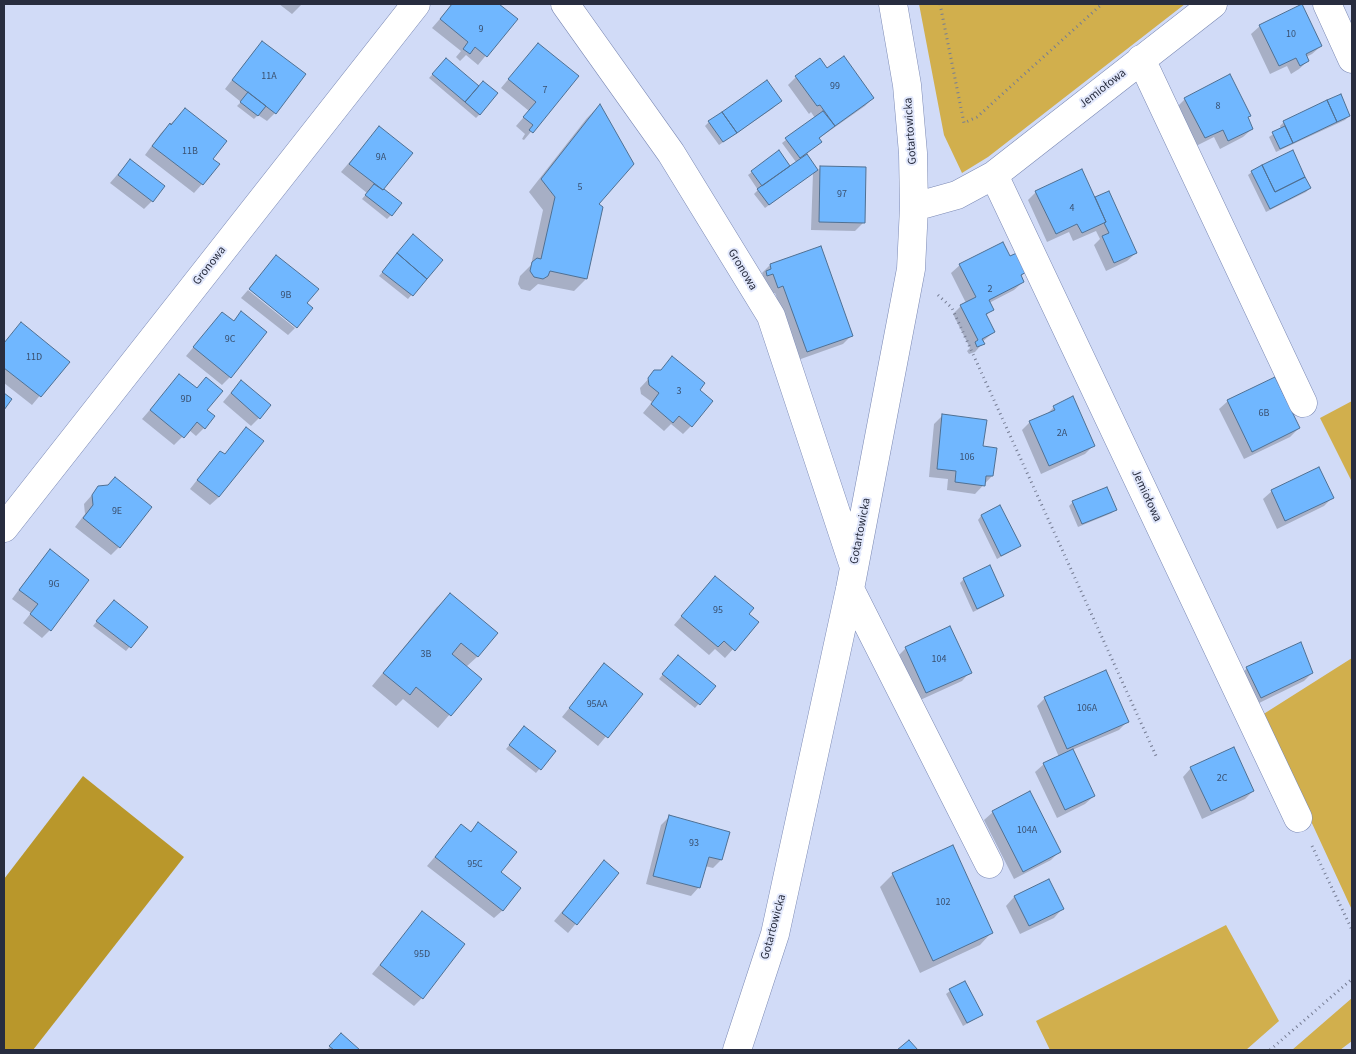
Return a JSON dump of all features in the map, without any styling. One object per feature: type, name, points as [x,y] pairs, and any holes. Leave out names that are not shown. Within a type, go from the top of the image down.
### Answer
[{"type":"street","name":"Gronowa","points":[[4,528],[416,4]]},
{"type":"street","name":"Gronowa","points":[[564,4],[670,153],[771,316],[852,579],[988,864]]},
{"type":"street","name":"Gotartowicka","points":[[737,1050],[774,934],[852,579],[911,269],[914,208],[913,153],[907,85],[894,4]]},
{"type":"street","name":"Jemiołowa","points":[[914,208],[957,194],[994,175],[1213,4]]},
{"type":"street","points":[[1327,4],[1352,59]]},
{"type":"street","points":[[1142,59],[1303,404]]},
{"type":"street","name":"Jemiołowa","points":[[994,175],[1298,818]]},
{"type":"path","points":[[940,4],[964,123],[978,117],[1102,4]]},
{"type":"path","points":[[911,269],[952,308],[1157,758]]},
{"type":"path","points":[[1298,818],[1352,930]]},
{"type":"path","points":[[1270,1050],[1352,979]]},
{"type":"shaded area","points":[[919,4],[1185,4],[988,157],[962,173],[944,135]]},
{"type":"shaded area","points":[[1352,401],[1352,482],[1320,418]]},
{"type":"shaded area","points":[[1352,658],[1352,910],[1262,715]]},
{"type":"shaded area","points":[[83,776],[184,857],[33,1050],[4,1050],[4,879]]},
{"type":"shaded area","points":[[1226,925],[1279,1021],[1246,1050],[1050,1050],[1036,1021]]},
{"type":"shaded area","points":[[1352,998],[1352,1041],[1340,1050],[1292,1050]]},
{"type":"building","points":[[452,4],[499,4],[518,19],[487,57],[475,47],[470,54],[463,49],[468,42],[440,19]]},
{"type":"building","points":[[1302,4],[1322,46],[1306,54],[1309,61],[1300,66],[1296,58],[1279,66],[1259,25]]},
{"type":"building","points":[[262,41],[306,74],[276,114],[232,80]]},
{"type":"building","points":[[538,43],[579,76],[533,133],[529,130],[533,125],[523,117],[536,102],[508,79]]},
{"type":"building","points":[[844,56],[874,98],[835,126],[820,105],[817,106],[795,76],[820,58],[827,68]]},
{"type":"building","points":[[446,58],[479,86],[465,102],[432,74]]},
{"type":"building","points":[[1230,74],[1251,116],[1248,117],[1253,129],[1228,141],[1223,130],[1205,138],[1184,98]]},
{"type":"building","points":[[767,80],[782,101],[737,133],[722,112]]},
{"type":"building","points":[[483,81],[498,93],[480,115],[465,102]]},
{"type":"building","points":[[248,92],[266,106],[258,116],[240,102]]},
{"type":"building","points":[[1341,94],[1350,116],[1337,122],[1327,100]]},
{"type":"building","points":[[1327,100],[1337,122],[1293,143],[1283,121]]},
{"type":"building","points":[[600,104],[634,164],[599,204],[603,207],[587,279],[550,271],[548,276],[543,279],[534,277],[530,271],[532,262],[537,258],[541,259],[555,197],[541,179]]},
{"type":"building","points":[[185,108],[227,141],[213,159],[220,164],[203,185],[152,146]]},
{"type":"building","points":[[823,111],[835,126],[819,138],[822,142],[800,158],[785,138]]},
{"type":"building","points":[[722,112],[737,133],[723,142],[708,121]]},
{"type":"building","points":[[379,126],[413,153],[383,190],[349,164]]},
{"type":"building","points":[[1285,126],[1293,143],[1280,149],[1272,132]]},
{"type":"building","points":[[779,150],[790,166],[762,186],[751,171]]},
{"type":"building","points":[[1293,150],[1305,177],[1275,192],[1262,165]]},
{"type":"building","points":[[807,154],[818,170],[769,205],[757,189]]},
{"type":"building","points":[[130,159],[165,186],[153,202],[118,175]]},
{"type":"building","points":[[1262,165],[1275,192],[1305,177],[1311,188],[1270,209],[1251,171]]},
{"type":"building","points":[[820,166],[866,167],[865,223],[819,222]]},
{"type":"building","points":[[1082,169],[1106,222],[1082,233],[1077,224],[1056,234],[1035,191]]},
{"type":"building","points":[[374,184],[402,203],[392,216],[365,195]]},
{"type":"building","points":[[1109,191],[1137,253],[1114,263],[1102,236],[1109,233],[1095,197]]},
{"type":"building","points":[[413,234],[443,260],[427,279],[397,253]]},
{"type":"building","points":[[1003,242],[1010,256],[1019,252],[1028,271],[1021,275],[1024,282],[989,300],[994,310],[986,314],[995,332],[982,339],[985,344],[977,347],[975,342],[978,340],[960,305],[976,297],[959,264]]},
{"type":"building","points":[[821,246],[853,336],[807,352],[783,286],[778,288],[773,274],[767,276],[766,271],[771,269],[770,264]]},
{"type":"building","points":[[397,253],[427,279],[413,296],[382,272]]},
{"type":"building","points":[[276,255],[319,289],[307,303],[313,308],[297,328],[249,289]]},
{"type":"building","points":[[241,311],[267,332],[231,378],[193,347],[222,312],[234,321]]},
{"type":"building","points":[[21,322],[70,362],[41,397],[4,368],[4,343]]},
{"type":"building","points":[[672,356],[705,383],[700,390],[713,401],[692,427],[679,416],[673,423],[651,404],[659,393],[649,385],[648,378],[654,370],[661,370]]},
{"type":"building","points":[[179,374],[197,388],[206,377],[223,391],[207,410],[215,416],[205,429],[197,422],[184,438],[150,410]]},
{"type":"building","points":[[1275,377],[1300,428],[1252,452],[1227,400]]},
{"type":"building","points":[[241,380],[271,405],[260,419],[231,393]]},
{"type":"building","points":[[4,393],[12,399],[4,410]]},
{"type":"building","points":[[1073,396],[1095,446],[1049,466],[1029,421],[1055,410],[1053,406]]},
{"type":"building","points":[[942,414],[987,420],[983,446],[997,448],[993,476],[986,476],[985,486],[955,482],[956,471],[937,469]]},
{"type":"building","points":[[246,427],[264,441],[219,497],[197,480],[220,451],[225,454]]},
{"type":"building","points":[[1319,467],[1334,498],[1285,521],[1271,490]]},
{"type":"building","points":[[115,477],[152,507],[120,548],[83,518],[93,505],[92,495],[98,486],[108,485]]},
{"type":"building","points":[[1107,487],[1117,510],[1082,524],[1072,501]]},
{"type":"building","points":[[1000,505],[1021,546],[1001,556],[981,515]]},
{"type":"building","points":[[50,549],[89,580],[51,631],[30,614],[38,604],[19,590]]},
{"type":"building","points":[[990,565],[1004,596],[977,609],[963,578]]},
{"type":"building","points":[[715,576],[754,608],[749,614],[759,622],[735,651],[724,641],[718,647],[681,616]]},
{"type":"building","points":[[450,593],[498,633],[478,657],[461,643],[452,654],[482,679],[451,716],[416,687],[410,695],[383,673]]},
{"type":"building","points":[[114,600],[148,627],[131,648],[96,621]]},
{"type":"building","points":[[950,626],[972,673],[926,693],[905,647]]},
{"type":"building","points":[[1301,642],[1313,673],[1261,698],[1246,667]]},
{"type":"building","points":[[678,655],[716,686],[700,705],[662,674]]},
{"type":"building","points":[[604,663],[643,694],[608,738],[569,708]]},
{"type":"building","points":[[1106,670],[1129,722],[1067,749],[1044,697]]},
{"type":"building","points":[[524,726],[556,751],[541,770],[509,745]]},
{"type":"building","points":[[1234,747],[1254,791],[1211,811],[1190,767]]},
{"type":"building","points":[[1073,749],[1095,796],[1065,810],[1043,763]]},
{"type":"building","points":[[1030,791],[1061,852],[1023,872],[992,811]]},
{"type":"building","points":[[669,815],[730,832],[722,860],[709,857],[700,888],[653,876]]},
{"type":"building","points":[[478,822],[517,852],[501,872],[521,888],[503,911],[435,857],[461,824],[471,832]]},
{"type":"building","points":[[953,845],[993,933],[933,961],[892,873]]},
{"type":"building","points":[[604,860],[619,873],[577,925],[562,913]]},
{"type":"building","points":[[1049,879],[1064,909],[1029,926],[1014,896]]},
{"type":"building","points":[[422,911],[465,944],[423,999],[380,965]]},
{"type":"building","points":[[965,981],[983,1015],[967,1023],[949,989]]},
{"type":"building","points":[[341,1033],[360,1050],[334,1050],[329,1046]]},
{"type":"building","points":[[909,1040],[918,1050],[897,1050]]}]
